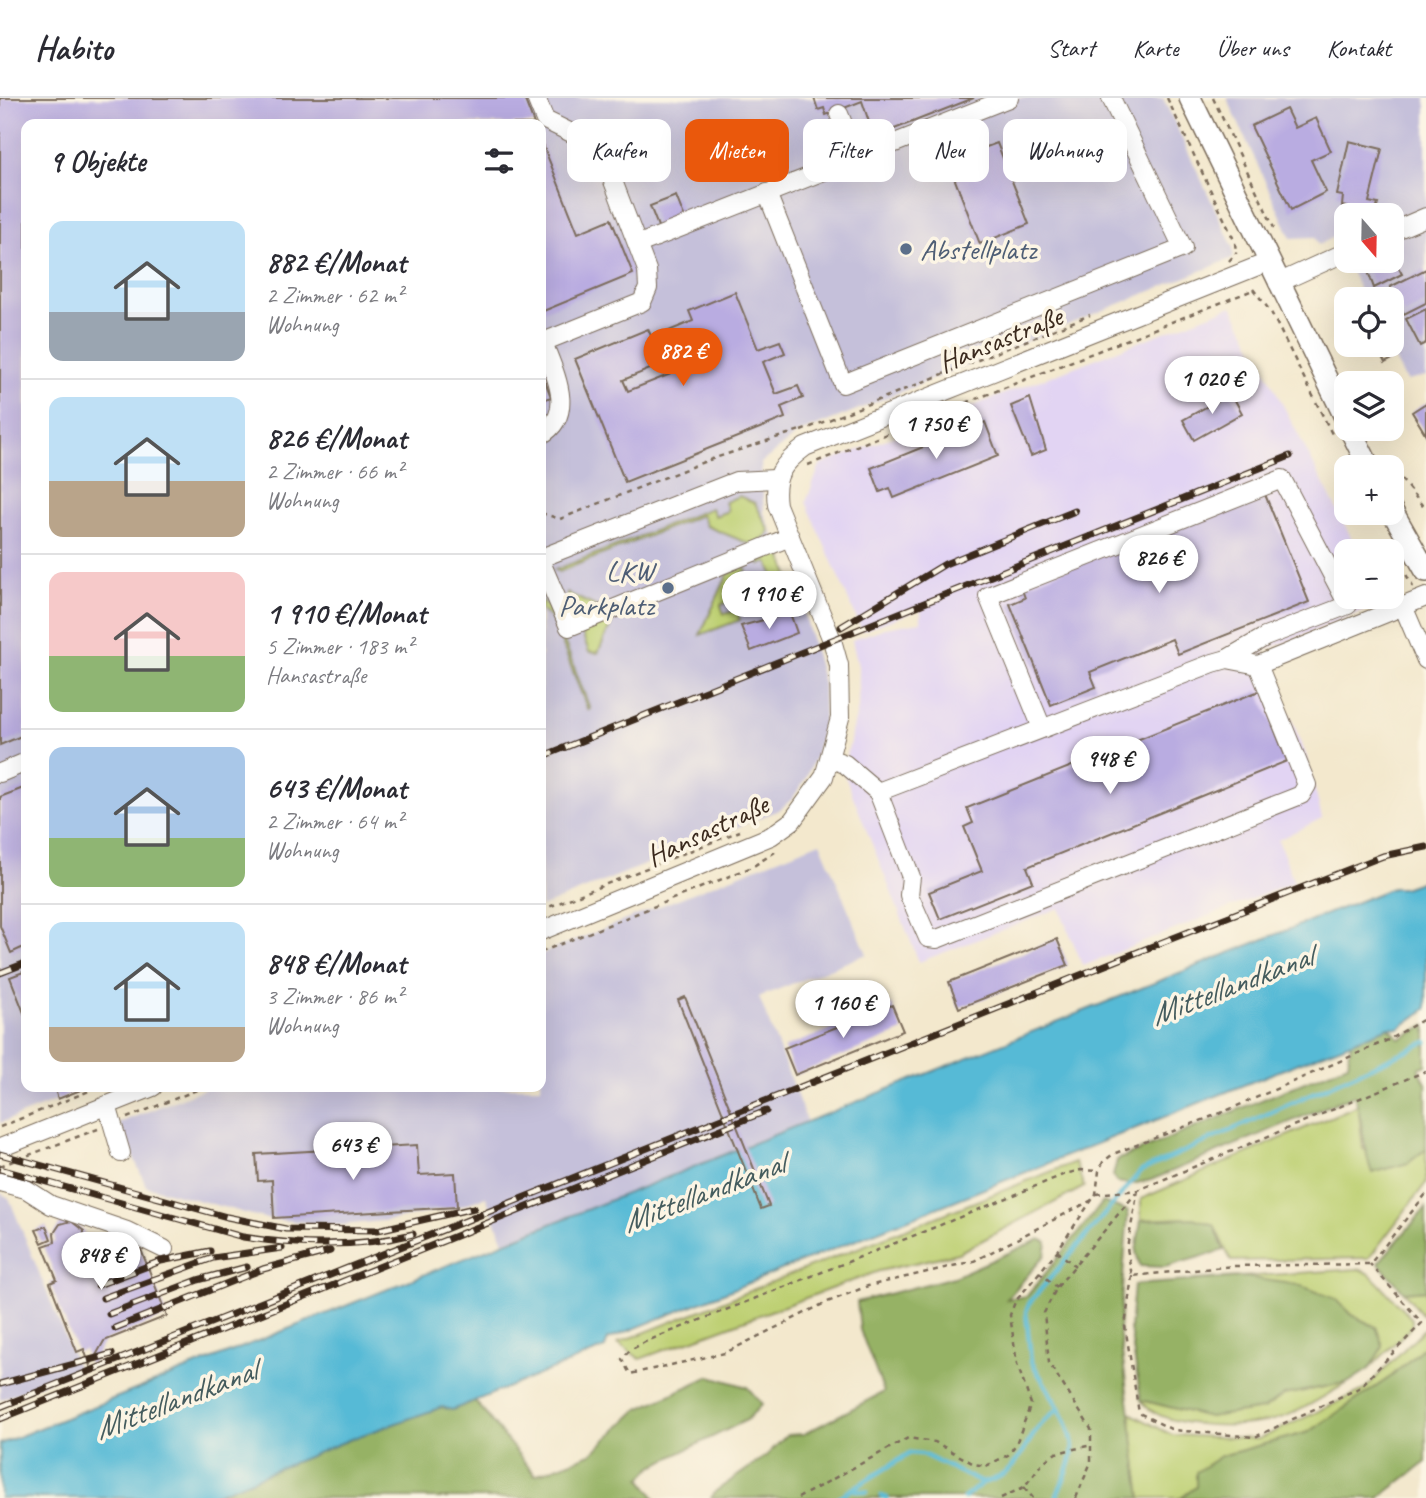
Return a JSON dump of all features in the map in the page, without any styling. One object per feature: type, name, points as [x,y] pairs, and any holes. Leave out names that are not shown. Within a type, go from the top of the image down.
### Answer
[{"type":"main road","points":[[1190,98],[1334,395]]},
{"type":"main road","points":[[1347,441],[1359,455]]},
{"type":"main road","points":[[1400,525],[1426,571]]},
{"type":"street","points":[[536,98],[545,119]]},
{"type":"street","points":[[895,144],[1009,98]]},
{"type":"street","points":[[767,193],[843,384],[1183,248],[1111,98]]},
{"type":"street","points":[[839,114],[841,119]]},
{"type":"street","points":[[546,120],[600,147],[639,244],[648,288],[642,302],[546,340]]},
{"type":"street","points":[[639,244],[803,179]]},
{"type":"street","points":[[1404,226],[1426,217]]},
{"type":"street","points":[[1278,283],[1334,257]]},
{"type":"street","name":"Hansastraße","points":[[546,929],[771,836],[792,821],[810,799],[831,759],[840,718],[839,665],[777,505],[775,479],[786,461],[805,447],[1268,262]]},
{"type":"street","points":[[546,352],[560,388],[561,407],[556,423],[546,431]]},
{"type":"street","points":[[546,558],[736,481],[775,479]]},
{"type":"street","points":[[878,792],[1227,659],[1265,637],[1348,605],[1282,479],[988,596],[1042,728]]},
{"type":"street","points":[[546,572],[569,627],[790,537]]},
{"type":"street","points":[[1227,659],[1258,665],[1416,601],[1426,660]]},
{"type":"street","points":[[831,759],[845,764],[878,792],[911,877],[909,895],[923,932],[928,938],[937,940],[1301,795],[1307,785],[1258,665]]},
{"type":"street","points":[[0,773],[21,764]]},
{"type":"street","points":[[0,1148],[140,1092]]},
{"type":"street","points":[[107,1105],[121,1153]]},
{"type":"street","points":[[0,1182],[26,1189],[51,1205],[127,1231],[164,1249]]},
{"type":"path","points":[[1167,98],[1235,242],[1236,253]]},
{"type":"path","points":[[1213,98],[1278,237]]},
{"type":"path","points":[[801,468],[1253,289],[1271,312],[1334,420]]},
{"type":"path","points":[[546,515],[560,519],[706,461],[803,428]]},
{"type":"path","points":[[1404,482],[1426,510]]},
{"type":"path","points":[[1384,534],[1416,601]]},
{"type":"path","points":[[546,908],[747,828]]},
{"type":"path","points":[[546,950],[752,867],[776,851]]},
{"type":"path","points":[[799,1498],[908,1438],[936,1442],[974,1464],[986,1466],[1008,1455],[1016,1444],[1031,1404],[1017,1364],[1010,1315],[1015,1302],[1057,1251],[1096,1194],[1103,1162],[1113,1154],[1247,1102],[1388,1041],[1426,1018]]},
{"type":"path","points":[[1096,1194],[1138,1190],[1426,1071]]},
{"type":"path","points":[[0,1127],[87,1092]]},
{"type":"path","points":[[1091,1200],[974,1261],[868,1286],[788,1320],[725,1353],[629,1374],[622,1359],[630,1350],[647,1341],[875,1249],[957,1220],[1065,1174],[1081,1170],[1099,1171]]},
{"type":"path","points":[[1076,1498],[1091,1462],[1091,1429],[1055,1374],[1045,1344],[1044,1314],[1057,1287],[1138,1190]]},
{"type":"path","points":[[1132,1276],[1234,1266],[1370,1264],[1422,1323],[1359,1388],[1255,1437],[1173,1430],[1139,1413],[1125,1326],[1132,1276],[1127,1248],[1138,1190]]},
{"type":"path","points":[[1370,1264],[1426,1194]]},
{"type":"path","points":[[1057,1251],[1075,1266]]},
{"type":"path","points":[[1039,1272],[1057,1287]]},
{"type":"path","points":[[1001,1498],[1024,1487],[1043,1462],[1067,1449],[1092,1445]]},
{"type":"path","points":[[1024,1487],[1033,1498]]},
{"type":"path","points":[[1025,1498],[1028,1491]]},
{"type":"shaded area","points":[[0,98],[1163,98],[1233,247],[1233,258],[797,434],[761,463],[764,513],[800,597],[823,683],[824,720],[817,752],[805,780],[792,799],[779,810],[546,905],[546,119],[21,119],[21,1092],[78,1092],[0,1123]]},
{"type":"shaded area","points":[[1227,98],[1426,98],[1426,377],[1406,381],[1404,371],[1401,371],[1393,357],[1404,357],[1404,287],[1358,287],[1352,273],[1404,273],[1404,203],[1334,203],[1334,237],[1319,245],[1315,237],[1291,238]]},
{"type":"shaded area","points":[[1232,306],[1334,504],[1334,525],[1345,525],[1352,539],[1334,539],[1334,609],[1367,609],[1264,651],[1306,755],[1322,818],[1278,840],[1294,882],[1083,966],[1059,908],[919,962],[843,771],[858,708],[859,671],[852,640],[885,628],[921,622],[921,609],[862,631],[806,502],[820,465]]},
{"type":"shaded area","points":[[820,842],[867,954],[759,997],[807,1122],[504,1242],[486,1197],[457,1207],[392,1220],[340,1225],[267,1219],[146,1186],[119,1123],[196,1092],[546,1092],[546,952]]},
{"type":"shaded area","points":[[0,1193],[9,1198],[78,1369],[0,1400]]},
{"type":"green space","points":[[739,496],[755,503],[770,531],[765,538],[752,545],[706,526],[701,515],[559,572],[555,570],[711,508],[715,516],[728,511],[725,502]]},
{"type":"green space","points":[[772,553],[781,555],[798,597],[774,606],[769,596],[780,590],[776,581],[767,585],[765,580],[774,576],[768,562],[760,565],[760,558]]},
{"type":"green space","points":[[742,565],[747,571],[740,574],[745,587],[753,584],[753,590],[743,593],[740,584],[726,589],[730,601],[721,605],[724,614],[737,610],[740,620],[700,635],[728,574]]},
{"type":"green space","points":[[567,593],[597,607],[581,612],[571,608]]},
{"type":"green space","points":[[546,604],[553,612],[590,709],[588,710],[553,620],[546,614]]},
{"type":"green space","points":[[614,618],[598,653],[589,652],[581,630]]},
{"type":"green space","points":[[1426,1025],[1426,1065],[1419,1068],[1426,1084],[1426,1149],[1408,1163],[1372,1173],[1354,1095],[1151,1180],[1132,1184],[1116,1182],[1113,1176],[1117,1160],[1348,1064],[1351,1042],[1389,1027],[1400,1039]]},
{"type":"green space","points":[[1358,1105],[1363,1149],[1408,1163],[1426,1149],[1426,1183],[1369,1258],[1231,1261],[1214,1225],[1193,1218],[1141,1220],[1141,1199]]},
{"type":"green space","points":[[1075,1162],[1084,1187],[958,1253],[879,1271],[640,1359],[618,1343]]},
{"type":"green space","points":[[1103,1202],[1128,1211],[1119,1330],[1141,1498],[711,1498],[716,1491],[766,1456],[787,1435],[804,1434],[884,1392],[860,1330],[857,1302],[954,1277],[1040,1239],[1047,1242],[1045,1255],[1007,1299],[1027,1296]]},
{"type":"green space","points":[[1426,1208],[1426,1290],[1404,1292],[1378,1263]]},
{"type":"green space","points":[[1193,1218],[1214,1225],[1224,1250],[1165,1267],[1140,1266],[1136,1252],[1141,1220]]},
{"type":"green space","points":[[1359,1269],[1370,1274],[1412,1319],[1412,1326],[1369,1369],[1383,1346],[1376,1327],[1351,1315],[1336,1299],[1193,1280]]},
{"type":"green space","points":[[1244,1277],[1299,1285],[1336,1299],[1351,1315],[1376,1327],[1383,1346],[1369,1369],[1349,1382],[1284,1395],[1263,1409],[1209,1417],[1141,1400],[1130,1329],[1134,1285]]},
{"type":"green space","points":[[1426,1290],[1426,1319],[1404,1292]]},
{"type":"green space","points":[[1426,1327],[1426,1345],[1392,1376],[1309,1432],[1221,1456],[1196,1487],[1181,1498],[1141,1498],[1130,1413],[1172,1435],[1259,1439],[1364,1390]]},
{"type":"green space","points":[[1426,1345],[1426,1462],[1379,1498],[1181,1498],[1196,1487],[1196,1472],[1221,1456],[1309,1432],[1392,1376]]},
{"type":"green space","points":[[710,1376],[747,1387],[762,1404],[747,1420],[653,1466],[641,1478],[655,1498],[207,1498],[351,1439],[442,1407],[452,1410],[475,1401],[535,1475],[591,1454],[637,1410]]},
{"type":"green space","points":[[1349,1382],[1287,1416],[1252,1424],[1217,1425],[1180,1421],[1150,1410],[1141,1400],[1209,1417],[1263,1409],[1284,1395]]},
{"type":"water","name":"Mittellandkanal","points":[[1426,880],[1426,1009],[1399,1028],[1389,1027],[608,1339],[605,1348],[452,1410],[442,1407],[351,1439],[207,1498],[0,1498],[0,1444],[1392,888],[1403,888]]},
{"type":"building","points":[[0,98],[524,98],[532,119],[21,119],[21,736],[0,745]]},
{"type":"building","points":[[814,98],[974,98],[920,119],[909,119],[909,123],[895,129],[895,119],[868,119],[862,101],[826,115],[824,108],[818,110]]},
{"type":"building","points":[[1286,109],[1295,128],[1316,118],[1331,151],[1311,160],[1326,192],[1291,210],[1251,126]]},
{"type":"building","points":[[1349,141],[1382,149],[1369,202],[1374,203],[1342,203],[1343,196],[1337,195]]},
{"type":"building","points":[[997,143],[1003,158],[1003,182],[1012,182],[1029,224],[980,244],[956,182],[989,182],[989,146]]},
{"type":"building","points":[[546,153],[578,233],[611,219],[633,274],[546,310]]},
{"type":"building","points":[[676,196],[685,219],[659,229],[650,206]]},
{"type":"building","points":[[1426,269],[1426,303],[1404,314],[1404,287],[1390,287]]},
{"type":"building","points":[[1369,273],[1402,274],[1376,287]]},
{"type":"building","points":[[735,292],[758,349],[780,341],[785,353],[763,362],[776,394],[798,386],[803,398],[781,407],[785,418],[625,482],[575,359],[648,329],[652,338],[693,321],[689,311]],"holes":[[[667,362],[671,374],[628,391],[623,380]]]},
{"type":"building","points":[[1426,309],[1426,343],[1420,346],[1406,319]]},
{"type":"building","points":[[1382,357],[1396,357],[1385,363]]},
{"type":"building","points":[[546,384],[551,397],[546,399]]},
{"type":"building","points":[[1231,393],[1242,413],[1194,440],[1183,420]]},
{"type":"building","points":[[1030,398],[1046,450],[1031,456],[1011,406]]},
{"type":"building","points":[[1426,403],[1426,435],[1412,412]]},
{"type":"building","points":[[985,422],[998,456],[894,498],[890,488],[880,492],[871,468]]},
{"type":"building","points":[[1264,492],[1309,602],[1178,654],[1172,639],[1090,672],[1096,687],[1051,705],[1010,604],[1025,598],[1021,587]]},
{"type":"building","points":[[790,613],[797,633],[751,651],[741,626]]},
{"type":"building","points":[[1259,691],[1287,761],[1027,867],[1033,882],[940,919],[929,892],[982,871],[964,827],[973,823],[967,808]]},
{"type":"building","points":[[21,789],[21,948],[11,953],[0,926],[0,797]]},
{"type":"building","points":[[1057,939],[1068,965],[959,1008],[949,982]]},
{"type":"building","points":[[21,973],[21,1005],[10,977]]},
{"type":"building","points":[[685,997],[769,1206],[761,1209],[678,1000]]},
{"type":"building","points":[[892,1005],[903,1031],[795,1075],[784,1048]]},
{"type":"building","points":[[56,1092],[76,1092],[58,1099]]},
{"type":"building","points":[[417,1145],[419,1175],[455,1173],[457,1207],[274,1218],[272,1180],[258,1181],[256,1154]]},
{"type":"building","points":[[71,1221],[84,1231],[83,1242],[76,1249],[84,1269],[140,1247],[167,1316],[104,1341],[90,1366],[84,1349],[77,1352],[50,1283],[57,1280],[43,1246],[55,1242],[54,1233],[60,1224]]},
{"type":"building","points":[[46,1226],[51,1239],[42,1243],[36,1230]]},
{"type":"waterway","points":[[838,1498],[910,1453],[922,1454],[982,1483],[1003,1475],[1016,1462],[1041,1424],[1059,1408],[1031,1361],[1026,1312],[1030,1302],[1141,1171],[1426,1042]]},
{"type":"waterway","points":[[1056,1498],[1067,1472],[1073,1444],[1059,1408]]},
{"type":"waterway","points":[[964,1498],[982,1483]]},
{"type":"waterway","points":[[855,1490],[867,1492]]},
{"type":"waterway","points":[[881,1496],[887,1498]]},
{"type":"railway","points":[[546,755],[1290,456]]},
{"type":"railway","points":[[841,627],[945,564],[1075,511]]},
{"type":"railway","points":[[0,1407],[1158,944],[1383,856],[1426,847]]},
{"type":"railway","points":[[0,973],[21,965]]},
{"type":"railway","points":[[314,1293],[766,1111]]},
{"type":"railway","points":[[0,1154],[227,1217],[286,1229],[378,1230],[474,1208]]},
{"type":"railway","points":[[0,1169],[243,1237],[328,1244],[371,1242],[413,1234]]},
{"type":"railway","points":[[103,1298],[213,1258],[282,1248]]},
{"type":"railway","points":[[98,1285],[161,1261],[210,1251]]},
{"type":"railway","points":[[115,1328],[263,1269],[330,1251]]},
{"type":"railway","points":[[109,1314],[198,1280],[247,1267]]},
{"type":"railway","points":[[0,1419],[323,1289]]},
{"type":"railway","points":[[0,1384],[112,1354]]},
{"type":"place","name":"Abstellplatz","points":[[906,249]]},
{"type":"place","name":"LKW Parkplatz","points":[[668,588]]}]
